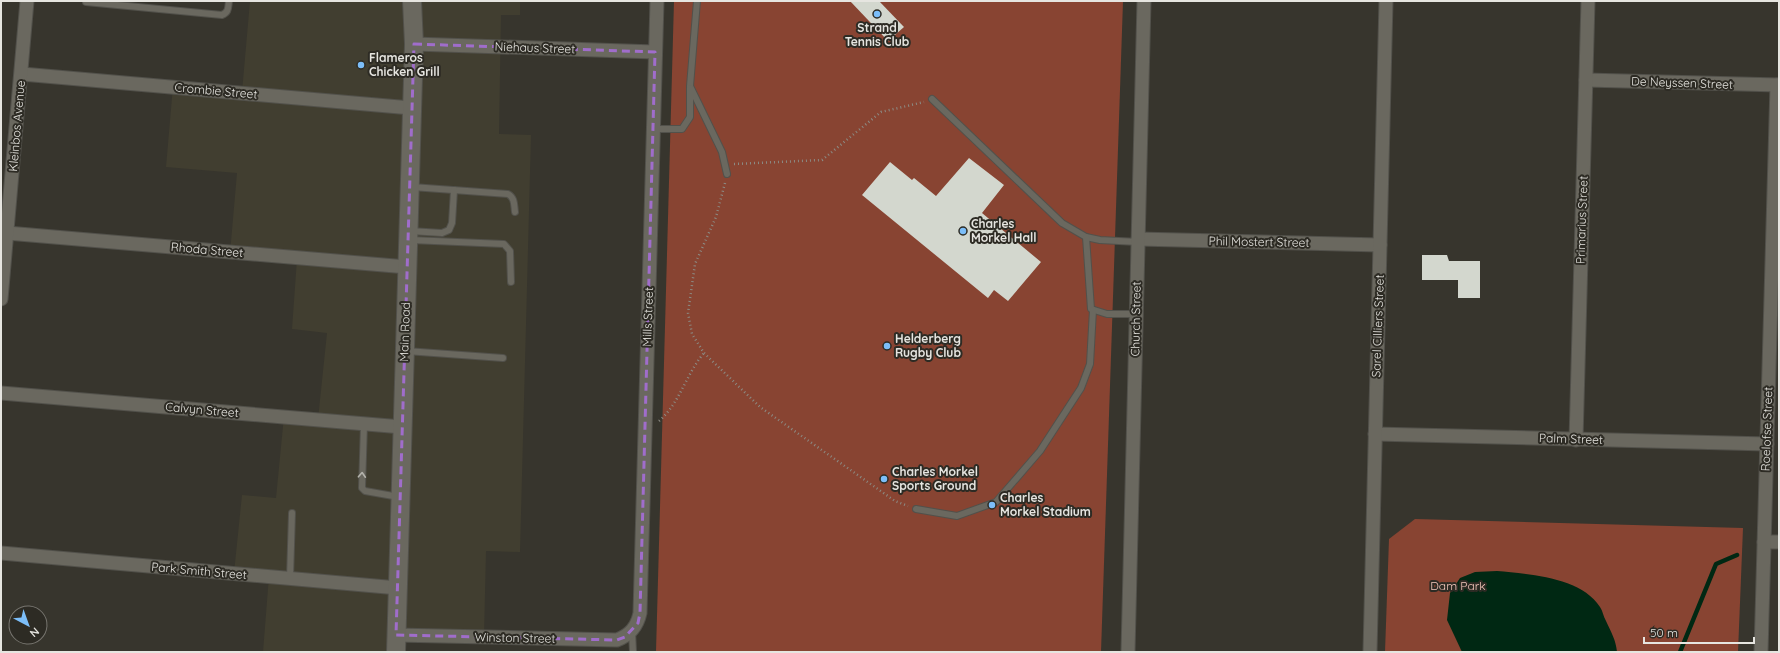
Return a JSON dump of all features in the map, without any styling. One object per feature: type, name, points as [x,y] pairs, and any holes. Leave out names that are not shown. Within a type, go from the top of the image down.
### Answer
[{"type":"main road","name":"Main Road","points":[[396,644],[414,4]]},
{"type":"street","name":"Kleinbos Avenue","points":[[1,299],[22,74],[27,1]]},
{"type":"street","name":"Mills Street","points":[[632,631],[638,623],[640,613],[657,1]]},
{"type":"street","name":"Church Street","points":[[1128,652],[1144,1]]},
{"type":"street","name":"Sarel Cilliers Street","points":[[1370,652],[1386,1]]},
{"type":"street","name":"Primarius Street","points":[[1576,440],[1588,1]]},
{"type":"street","name":"Niehaus Street","points":[[414,44],[655,52]]},
{"type":"street","name":"Crombie Street","points":[[22,74],[411,108]]},
{"type":"street","name":"De Neyssen Street","points":[[1586,80],[1778,85]]},
{"type":"street","name":"Roelofse Street","points":[[1761,652],[1778,85]]},
{"type":"street","name":"Rhoda Street","points":[[7,233],[407,267]]},
{"type":"street","name":"Phil Mostert Street","points":[[1138,240],[1380,245]]},
{"type":"street","name":"Calvyn Street","points":[[1,393],[402,427]]},
{"type":"street","name":"Palm Street","points":[[1375,434],[1767,444]]},
{"type":"street","points":[[1764,542],[1779,542]]},
{"type":"street","name":"Park Smith Street","points":[[1,553],[398,588]]},
{"type":"street","name":"Winston Street","points":[[396,644],[617,640],[625,637],[632,631]]},
{"type":"lane","points":[[86,2],[222,15],[228,10],[229,1]]},
{"type":"lane","points":[[653,129],[682,129],[690,117],[690,86],[697,1]]},
{"type":"lane","points":[[690,86],[722,152],[727,174]]},
{"type":"lane","points":[[932,100],[1062,223],[1086,237],[1100,240],[1138,240]]},
{"type":"lane","points":[[409,187],[508,194],[512,197],[514,202],[515,212]]},
{"type":"lane","points":[[407,235],[442,233],[449,230],[452,222],[454,190]]},
{"type":"lane","points":[[407,235],[504,244],[510,251],[511,282]]},
{"type":"lane","points":[[916,510],[957,516],[996,502],[1040,451],[1081,388],[1090,364],[1093,310],[1090,307],[1086,237]]},
{"type":"lane","points":[[1093,310],[1107,314],[1136,314]]},
{"type":"lane","points":[[404,351],[503,358]]},
{"type":"lane","points":[[364,424],[362,488],[365,491],[400,498]]},
{"type":"lane","points":[[290,578],[292,513]]},
{"type":"lane","points":[[632,631],[633,652]]},
{"type":"path","points":[[916,510],[895,501],[760,407],[704,353],[692,334],[688,313],[695,264],[716,217],[727,174],[733,164],[822,160],[881,112],[932,100]]},
{"type":"path","points":[[645,423],[658,422],[670,411],[696,362],[704,353]]},
{"type":"highlighted area","points":[[414,44],[655,52],[640,613],[638,623],[625,637],[617,640],[396,635]]},
{"type":"shaded area","points":[[250,1],[520,1],[520,15],[501,15],[499,134],[531,135],[520,552],[486,551],[484,636],[394,634],[394,652],[263,652],[269,576],[234,573],[242,495],[276,498],[284,416],[318,419],[327,333],[292,329],[297,259],[230,253],[237,173],[166,167],[173,86],[242,92]]},
{"type":"shaded area","points":[[1497,571],[1553,579],[1580,589],[1591,597],[1601,609],[1614,640],[1617,652],[1462,652],[1447,620],[1450,593],[1460,578],[1475,572]]},
{"type":"green space","name":"Charles Morkel Sports Ground","points":[[674,1],[1123,1],[1101,652],[656,652]]},
{"type":"green space","name":"Dam Park","points":[[1415,519],[1743,528],[1738,652],[1385,652],[1389,539]]},
{"type":"building","name":"Strand Tennis Club","points":[[850,1],[879,1],[904,27],[888,41]]},
{"type":"building","name":"Charles Morkel Hall","points":[[969,158],[1004,185],[982,213],[1041,262],[1008,301],[994,290],[988,298],[862,195],[890,162],[912,180],[914,178],[936,196]]},
{"type":"building","points":[[1422,255],[1447,255],[1449,261],[1480,261],[1480,298],[1458,298],[1458,280],[1422,280]]},
{"type":"waterway","points":[[1680,652],[1716,564],[1737,555]]},
{"type":"place","name":"Strand Tennis Club","points":[[877,14]]},
{"type":"place","name":"Flameros Chicken Grill","points":[[361,65]]},
{"type":"place","name":"Charles Morkel Hall","points":[[963,231]]},
{"type":"place","name":"Helderberg Rugby Club","points":[[887,346]]},
{"type":"place","name":"Charles Morkel Sports Ground","points":[[884,479]]},
{"type":"place","name":"Charles Morkel Stadium","points":[[992,505]]}]
